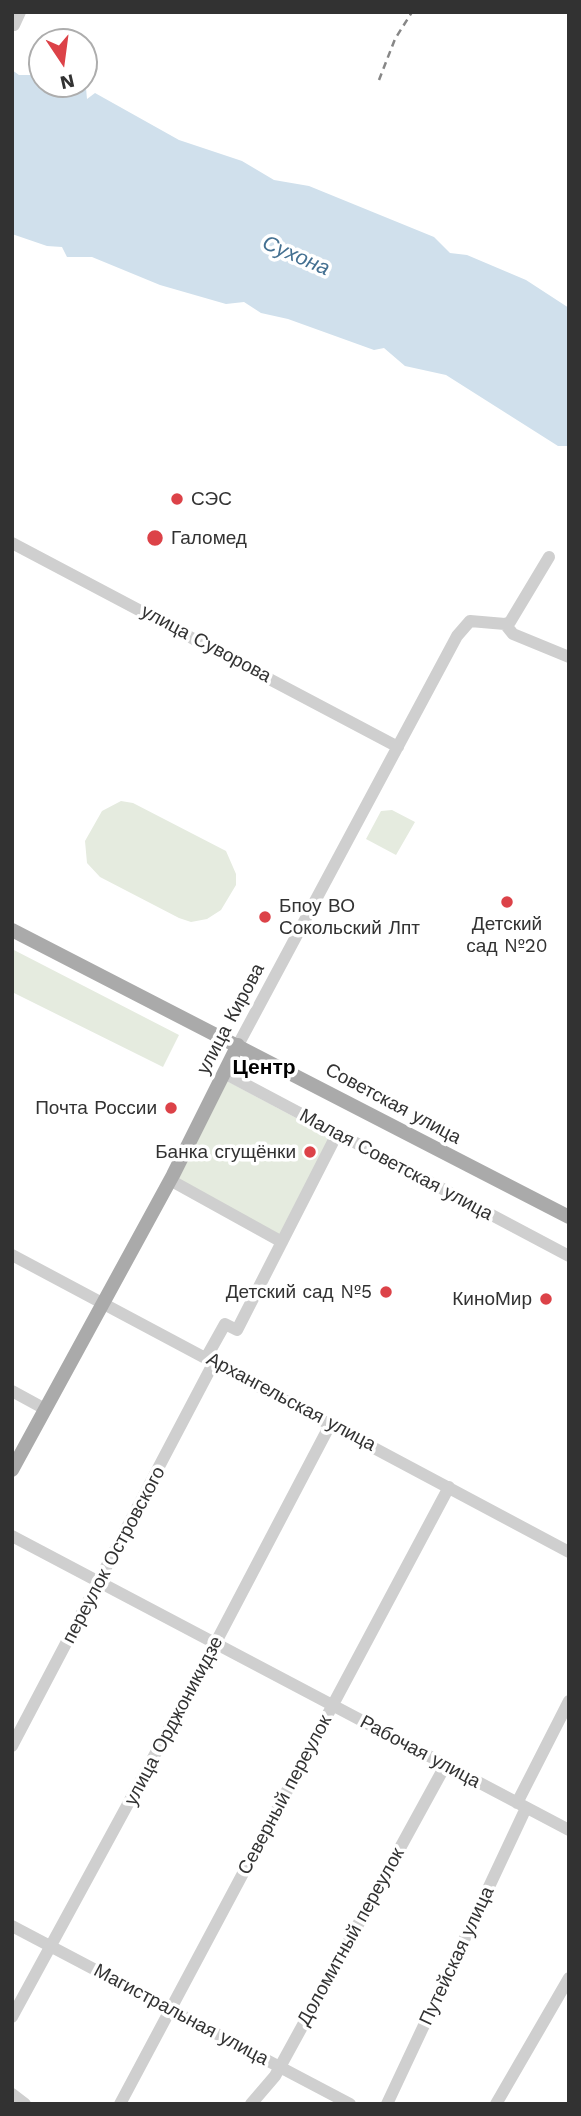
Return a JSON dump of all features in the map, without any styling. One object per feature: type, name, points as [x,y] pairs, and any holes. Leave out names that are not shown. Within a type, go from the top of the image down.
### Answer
[{"type":"main road","name":"Советская улица","points":[[12,930],[569,1217]]},
{"type":"main road","name":"улица Кирова","points":[[12,1470],[170,1180],[238,1045]]},
{"type":"street","points":[[14,25],[20,12]]},
{"type":"street","name":"улица Суворова","points":[[12,543],[398,747]]},
{"type":"street","points":[[549,557],[510,622],[505,624],[513,634],[569,657]]},
{"type":"street","name":"улица Кирова","points":[[238,1045],[463,626],[477,620],[505,624]]},
{"type":"street","name":"Малая Советская улица","points":[[224,1073],[569,1256]]},
{"type":"street","name":"переулок Островского","points":[[12,1746],[100,1583],[210,1360],[225,1324],[237,1330],[337,1133]]},
{"type":"street","points":[[170,1180],[282,1242]]},
{"type":"street","name":"Архангельская улица","points":[[12,1255],[569,1552]]},
{"type":"street","points":[[12,1391],[45,1409]]},
{"type":"street","name":"улица Орджоникидзе","points":[[12,2017],[215,1644],[331,1423]]},
{"type":"street","name":"Северный переулок","points":[[120,2104],[449,1487]]},
{"type":"street","name":"Рабочая улица","points":[[12,1536],[569,1830]]},
{"type":"street","name":"Путейская улица","points":[[387,2104],[569,1701]]},
{"type":"street","name":"Доломитный переулок","points":[[251,2104],[279,2067],[445,1766]]},
{"type":"street","name":"Магистральная улица","points":[[12,1926],[350,2104]]},
{"type":"street","points":[[496,2104],[569,1978]]},
{"type":"street","points":[[12,2094],[25,2104]]},
{"type":"shaded area","points":[[121,801],[133,803],[226,851],[236,874],[236,885],[221,910],[207,919],[191,922],[179,918],[100,877],[87,863],[85,841],[102,811]]},
{"type":"shaded area","points":[[392,810],[415,822],[396,855],[366,839],[381,811]]},
{"type":"shaded area","points":[[12,949],[179,1035],[163,1067],[12,992]]},
{"type":"shaded area","points":[[225,1080],[332,1137],[279,1238],[177,1179]]},
{"type":"water","name":"Сухона","points":[[12,70],[19,75],[28,75],[28,98],[87,99],[98,98],[98,95],[179,140],[242,161],[274,180],[309,186],[434,237],[450,253],[467,255],[526,280],[569,308],[569,446],[558,446],[446,375],[405,366],[384,348],[374,350],[288,319],[261,313],[244,302],[226,304],[160,285],[92,257],[67,257],[62,247],[47,246],[12,234]]},
{"type":"railway","points":[[379,80],[395,39],[412,12]]},
{"type":"place","name":"СЭС","points":[[177,499]]},
{"type":"place","name":"Галомед","points":[[155,538]]},
{"type":"place","name":"Детский сад №20","points":[[507,902]]},
{"type":"place","name":"Бпоу ВО Сокольский Лпт","points":[[265,917]]},
{"type":"place","name":"Почта России","points":[[171,1108]]},
{"type":"place","name":"Банка сгущёнки","points":[[310,1152]]},
{"type":"place","name":"Детский сад №5","points":[[386,1292]]},
{"type":"place","name":"КиноМир","points":[[546,1299]]},
{"type":"district","name":"Центр","points":[[264,1068]]}]
